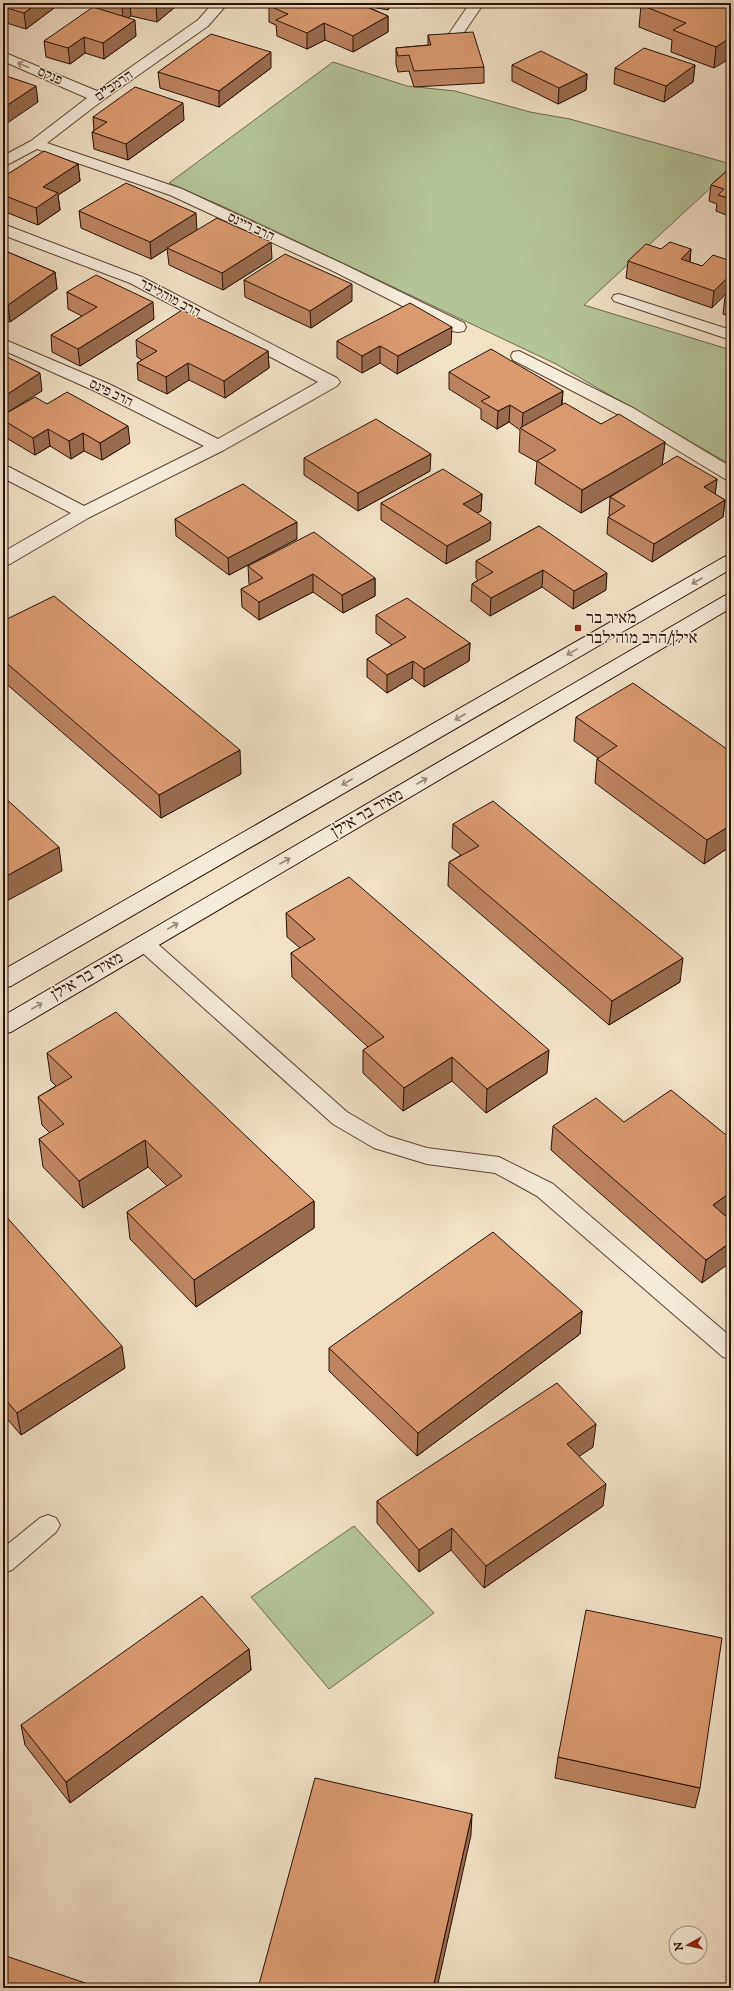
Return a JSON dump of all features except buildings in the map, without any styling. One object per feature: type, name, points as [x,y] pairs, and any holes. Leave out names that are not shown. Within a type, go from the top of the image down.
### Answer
[{"type":"street","name":"הרמב\"ם","points":[[3,162],[36,144],[98,97],[203,23],[221,3]]},
{"type":"street","points":[[451,41],[477,3]]},
{"type":"street","name":"פנקס","points":[[3,56],[98,97]]},
{"type":"street","name":"הרב ריינס","points":[[36,144],[176,192],[337,267],[458,327]]},
{"type":"street","name":"הרב מוהליבר","points":[[3,229],[136,280],[331,382],[218,446]]},
{"type":"street","name":"הרב פינס","points":[[3,344],[103,388],[218,446]]},
{"type":"street","points":[[519,356],[627,412],[731,475]]},
{"type":"street","points":[[3,560],[84,513],[218,446]]},
{"type":"street","points":[[3,471],[84,513]]},
{"type":"street","points":[[3,980],[731,561]]},
{"type":"street","name":"מאיר בר אילן","points":[[3,1026],[731,600]]},
{"type":"lane","points":[[620,298],[731,336]]},
{"type":"lane","points":[[144,943],[340,1118],[381,1142],[427,1156],[499,1166],[545,1190],[731,1350]]},
{"type":"lane","points":[[3,1562],[48,1525]]},
{"type":"green space","points":[[333,62],[407,86],[455,91],[530,112],[570,119],[731,164],[731,169],[584,305],[731,350],[731,465],[556,364],[222,206],[169,183]]},
{"type":"green space","points":[[354,1526],[434,1613],[329,1689],[251,1597]]},
{"type":"place","name":"מאיר בר אילן/הרב מוהילבר","points":[[578,628]]}]
